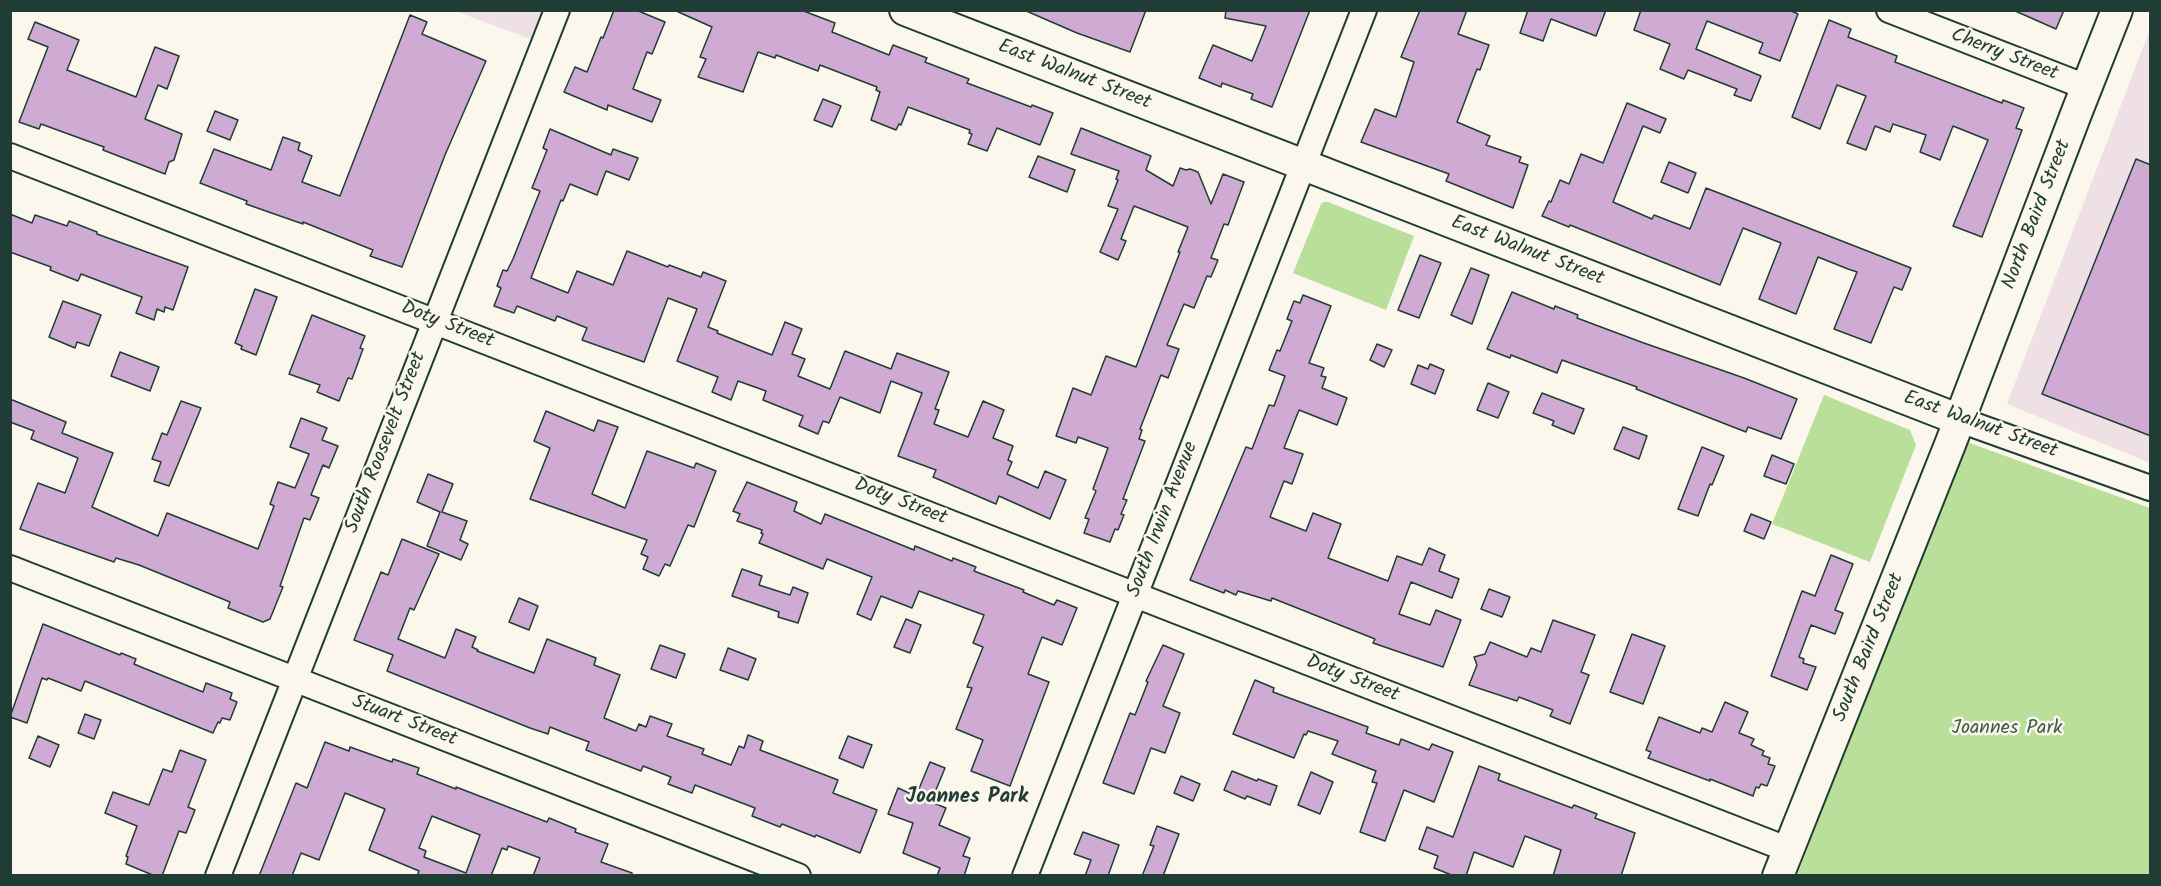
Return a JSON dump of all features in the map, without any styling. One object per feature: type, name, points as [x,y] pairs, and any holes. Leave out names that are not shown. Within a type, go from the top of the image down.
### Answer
[{"type":"street","name":"South Roosevelt Street","points":[[218,876],[557,10]]},
{"type":"street","name":"East Walnut Street","points":[[905,10],[1960,420],[2151,488]]},
{"type":"street","name":"South Irwin Avenue","points":[[1025,876],[1364,10]]},
{"type":"street","name":"Cherry Street","points":[[1889,10],[2086,87]]},
{"type":"street","name":"North Baird Street","points":[[1960,420],[2117,10]]},
{"type":"street","name":"Doty Street","points":[[10,156],[1135,595],[1784,863]]},
{"type":"street","name":"South Baird Street","points":[[1784,863],[1960,420]]},
{"type":"street","name":"Stuart Street","points":[[10,568],[798,876]]},
{"type":"shaded area","points":[[455,11],[557,11],[544,44]]},
{"type":"shaded area","points":[[2150,29],[2150,463],[2007,404]]},
{"type":"green space","points":[[1324,202],[1414,236],[1386,310],[1293,273],[1321,204]]},
{"type":"green space","points":[[1824,395],[1910,430],[1916,445],[1870,562],[1772,524]]},
{"type":"green space","name":"Joannes Park","points":[[1964,441],[2150,508],[2150,875],[1797,876]]},
{"type":"building","points":[[614,10],[636,10],[665,22],[652,54],[647,52],[633,89],[661,100],[652,122],[608,105],[607,110],[564,92],[575,67],[587,72]]},
{"type":"building","points":[[674,10],[801,10],[835,23],[832,32],[889,55],[893,45],[927,58],[925,62],[969,79],[967,83],[1053,113],[1040,145],[997,128],[987,151],[968,144],[972,134],[969,133],[970,130],[908,107],[901,125],[899,124],[896,130],[871,120],[880,92],[876,90],[877,87],[820,65],[818,71],[776,55],[775,58],[758,52],[743,92],[698,77],[706,59],[700,57],[712,27]]},
{"type":"building","points":[[1024,10],[1146,10],[1130,52],[1077,33]]},
{"type":"building","points":[[1226,10],[1310,10],[1272,107],[1251,99],[1253,94],[1222,83],[1221,87],[1199,78],[1213,45],[1252,61],[1266,26],[1225,18]]},
{"type":"building","points":[[1420,10],[1467,10],[1458,34],[1489,45],[1480,70],[1477,69],[1457,122],[1490,136],[1486,145],[1521,157],[1519,162],[1528,165],[1513,208],[1446,181],[1449,174],[1361,142],[1375,109],[1396,117],[1414,62],[1401,57]]},
{"type":"building","points":[[1528,10],[1606,10],[1596,36],[1551,19],[1543,41],[1520,33]]},
{"type":"building","points":[[1641,10],[1789,10],[1798,14],[1780,61],[1759,53],[1763,43],[1707,21],[1696,49],[1761,76],[1751,101],[1734,95],[1737,89],[1688,70],[1684,79],[1660,69],[1670,44],[1634,30]]},
{"type":"building","points":[[2013,10],[2064,10],[2056,29]]},
{"type":"building","points":[[410,15],[427,22],[422,34],[486,61],[445,155],[402,267],[370,256],[373,250],[303,222],[303,224],[246,204],[247,201],[200,183],[214,149],[271,170],[283,137],[300,143],[298,150],[312,156],[302,182],[340,196]]},
{"type":"building","points":[[1829,20],[1851,29],[1848,37],[1897,56],[1895,62],[2002,103],[2003,100],[2024,108],[2016,128],[2022,130],[1982,237],[1953,226],[1988,140],[1953,126],[1940,160],[1920,152],[1926,135],[1893,124],[1890,132],[1875,126],[1866,150],[1847,143],[1866,96],[1837,85],[1820,129],[1792,117]]},
{"type":"building","points":[[35,22],[79,40],[67,70],[136,97],[155,47],[179,56],[167,89],[158,85],[145,119],[182,134],[174,160],[169,162],[165,174],[103,150],[104,147],[41,124],[39,129],[19,122],[48,47],[28,39]]},
{"type":"building","points":[[823,99],[841,106],[832,127],[814,120]]},
{"type":"building","points":[[1627,103],[1666,119],[1660,133],[1643,126],[1613,202],[1652,219],[1654,215],[1690,229],[1706,188],[1911,268],[1902,290],[1894,287],[1871,343],[1834,329],[1857,272],[1818,257],[1796,314],[1759,299],[1781,243],[1743,228],[1720,285],[1542,216],[1560,180],[1569,184],[1581,154],[1603,163]]},
{"type":"building","points":[[215,111],[238,120],[230,140],[207,131]]},
{"type":"building","points":[[1081,128],[1151,156],[1146,170],[1173,186],[1180,168],[1198,172],[1211,204],[1223,174],[1244,182],[1228,225],[1224,224],[1211,258],[1218,260],[1211,277],[1207,276],[1194,308],[1184,304],[1167,345],[1179,349],[1168,378],[1161,375],[1140,429],[1142,430],[1139,439],[1145,441],[1123,499],[1127,500],[1121,514],[1124,515],[1110,542],[1084,533],[1089,519],[1085,518],[1096,491],[1093,489],[1108,448],[1078,437],[1076,443],[1056,436],[1073,388],[1091,395],[1106,356],[1136,367],[1188,227],[1134,206],[1121,239],[1126,241],[1118,260],[1100,252],[1118,209],[1108,206],[1119,171],[1071,154]]},
{"type":"building","points":[[550,129],[611,155],[613,149],[638,158],[629,180],[606,171],[597,195],[570,184],[563,201],[561,200],[531,278],[568,293],[577,271],[613,285],[627,251],[701,277],[703,272],[726,281],[708,327],[718,331],[717,333],[772,355],[785,322],[802,329],[792,354],[805,359],[798,376],[830,389],[845,351],[891,369],[897,353],[949,372],[935,409],[939,410],[934,424],[968,437],[983,401],[1004,410],[993,438],[1013,446],[1008,460],[1012,462],[1007,474],[1038,488],[1045,471],[1066,480],[1050,519],[999,496],[996,504],[933,477],[936,470],[898,456],[922,393],[891,381],[880,413],[840,397],[829,423],[823,421],[818,434],[799,426],[803,416],[763,400],[766,391],[738,381],[731,400],[712,392],[718,377],[677,361],[697,309],[668,298],[644,362],[582,340],[587,328],[557,316],[555,321],[517,306],[514,313],[494,306],[501,288],[497,286],[503,270],[507,271],[513,259],[540,191],[532,188],[547,150],[543,148]]},
{"type":"building","points":[[1038,156],[1075,170],[1067,192],[1029,177]]},
{"type":"building","points":[[2136,159],[2151,165],[2151,436],[2042,394]]},
{"type":"building","points":[[1669,162],[1696,173],[1688,193],[1661,182]]},
{"type":"building","points":[[10,214],[32,223],[35,215],[67,226],[69,221],[97,232],[97,234],[188,267],[173,310],[165,307],[164,312],[157,309],[154,320],[136,313],[142,297],[81,274],[78,281],[50,270],[51,267],[10,252]]},
{"type":"building","points":[[1420,255],[1441,263],[1419,318],[1398,310]]},
{"type":"building","points":[[1471,268],[1489,275],[1472,324],[1451,315]]},
{"type":"building","points":[[255,289],[277,297],[256,355],[241,349],[242,346],[235,343]]},
{"type":"building","points":[[1512,292],[1554,309],[1555,306],[1578,315],[1577,318],[1797,399],[1781,439],[1748,427],[1746,432],[1636,389],[1637,387],[1562,360],[1557,373],[1511,355],[1510,358],[1487,349]]},
{"type":"building","points":[[1303,295],[1331,306],[1309,363],[1324,368],[1321,376],[1326,377],[1322,388],[1347,398],[1337,425],[1299,410],[1284,448],[1303,454],[1292,484],[1284,481],[1270,517],[1306,531],[1313,513],[1341,524],[1328,558],[1388,581],[1397,556],[1422,565],[1429,548],[1445,555],[1439,571],[1459,579],[1452,598],[1411,582],[1399,614],[1430,625],[1436,610],[1461,620],[1443,667],[1373,643],[1375,639],[1272,598],[1271,601],[1238,591],[1236,595],[1225,590],[1224,593],[1190,580],[1246,447],[1252,449],[1269,405],[1274,406],[1285,376],[1269,370],[1277,350],[1280,351],[1292,321],[1287,319],[1294,301],[1300,303]]},
{"type":"building","points":[[63,301],[101,315],[89,346],[77,342],[75,348],[49,337]]},
{"type":"building","points":[[312,315],[365,336],[360,348],[363,349],[352,379],[348,378],[339,401],[317,392],[320,385],[289,374]]},
{"type":"building","points":[[1377,344],[1392,350],[1384,367],[1370,360]]},
{"type":"building","points":[[120,352],[159,367],[150,391],[111,376]]},
{"type":"building","points":[[1430,364],[1444,370],[1435,394],[1411,384],[1418,365],[1428,369]]},
{"type":"building","points":[[1488,383],[1509,392],[1498,418],[1477,410]]},
{"type":"building","points":[[1542,393],[1584,409],[1574,434],[1552,425],[1554,421],[1533,413]]},
{"type":"building","points":[[10,399],[66,422],[62,433],[113,453],[92,507],[158,536],[167,513],[258,549],[274,506],[270,504],[278,482],[295,488],[309,454],[290,447],[301,418],[327,428],[322,440],[338,446],[329,468],[323,465],[311,495],[319,498],[310,520],[304,518],[280,586],[283,587],[270,619],[263,622],[228,608],[230,602],[139,565],[116,558],[114,562],[20,529],[38,483],[65,493],[78,458],[31,439],[34,431],[10,422]]},
{"type":"building","points":[[181,401],[201,408],[169,486],[154,481],[161,462],[152,459],[162,433],[167,435]]},
{"type":"building","points":[[546,411],[594,431],[598,420],[618,427],[592,494],[625,508],[647,451],[694,468],[696,463],[716,471],[694,527],[688,525],[670,566],[665,564],[659,576],[643,569],[648,557],[641,554],[647,540],[530,499],[550,448],[534,441]]},
{"type":"building","points":[[1623,427],[1647,436],[1639,459],[1614,449]]},
{"type":"building","points":[[1702,447],[1724,456],[1698,516],[1678,509]]},
{"type":"building","points":[[1772,455],[1794,464],[1786,484],[1764,476]]},
{"type":"building","points":[[428,474],[453,484],[442,512],[467,521],[460,540],[468,544],[461,560],[427,546],[440,512],[417,502]]},
{"type":"building","points":[[747,482],[797,502],[794,511],[821,524],[825,514],[914,550],[915,546],[952,561],[953,558],[976,567],[974,571],[1024,590],[1023,592],[1054,605],[1057,600],[1077,608],[1062,645],[1042,637],[1028,674],[1049,682],[1010,786],[971,771],[983,740],[956,729],[972,688],[967,687],[983,647],[973,643],[984,615],[919,591],[912,608],[881,596],[871,620],[857,614],[872,577],[827,559],[823,569],[759,543],[763,534],[762,530],[737,521],[740,514],[733,511]]},
{"type":"building","points":[[1751,514],[1771,522],[1764,539],[1744,531]]},
{"type":"building","points":[[402,539],[439,554],[414,610],[410,608],[398,639],[445,658],[456,629],[476,637],[472,647],[477,651],[534,673],[547,639],[596,658],[594,665],[620,675],[604,718],[636,731],[639,724],[646,727],[650,716],[672,724],[667,736],[704,749],[702,754],[731,765],[739,746],[744,748],[748,735],[763,741],[760,750],[838,780],[833,793],[877,810],[860,853],[816,835],[815,837],[782,824],[780,827],[752,816],[755,808],[695,785],[692,793],[668,784],[671,777],[643,766],[641,771],[586,750],[589,742],[550,727],[548,734],[530,728],[387,671],[393,655],[354,640],[381,572],[388,575]]},
{"type":"building","points":[[1831,555],[1853,564],[1835,610],[1843,613],[1835,634],[1811,625],[1799,657],[1804,659],[1803,663],[1816,667],[1807,690],[1771,676],[1802,591],[1815,596]]},
{"type":"building","points":[[742,569],[762,576],[759,585],[790,595],[793,587],[808,593],[798,623],[778,617],[779,612],[732,596]]},
{"type":"building","points":[[1489,589],[1510,597],[1502,617],[1481,609]]},
{"type":"building","points":[[519,598],[538,606],[529,630],[509,622]]},
{"type":"building","points":[[906,619],[921,625],[910,653],[894,647]]},
{"type":"building","points":[[1553,620],[1595,635],[1581,672],[1589,675],[1570,724],[1550,716],[1553,710],[1519,697],[1517,701],[1469,685],[1477,665],[1474,657],[1485,654],[1490,642],[1527,657],[1531,648],[1541,652]]},
{"type":"building","points":[[43,624],[120,655],[121,653],[136,659],[134,664],[203,692],[206,683],[232,693],[230,699],[237,702],[230,720],[222,718],[213,733],[85,681],[81,691],[48,678],[47,680],[42,678],[27,723],[10,717]]},
{"type":"building","points":[[1632,634],[1665,646],[1643,704],[1610,692]]},
{"type":"building","points":[[660,645],[685,654],[676,678],[651,669]]},
{"type":"building","points":[[1163,645],[1184,654],[1163,706],[1180,713],[1165,753],[1151,748],[1134,794],[1103,783],[1130,713],[1135,715],[1148,682],[1146,681]]},
{"type":"building","points":[[728,648],[756,659],[748,680],[720,670]]},
{"type":"building","points":[[1255,680],[1274,688],[1273,692],[1368,727],[1366,733],[1399,745],[1401,739],[1429,750],[1432,744],[1453,752],[1434,802],[1404,790],[1385,841],[1360,832],[1377,783],[1372,782],[1376,771],[1332,754],[1338,741],[1308,731],[1306,735],[1304,734],[1294,758],[1233,734]]},
{"type":"building","points":[[1725,702],[1748,712],[1739,733],[1754,739],[1751,745],[1764,751],[1762,755],[1770,758],[1768,764],[1775,766],[1767,786],[1761,784],[1759,788],[1756,787],[1753,796],[1648,758],[1651,752],[1646,750],[1659,717],[1700,733],[1702,728],[1712,732]]},
{"type":"building","points":[[85,714],[101,720],[94,739],[78,733]]},
{"type":"building","points":[[38,736],[59,745],[50,767],[29,758]]},
{"type":"building","points":[[848,736],[872,745],[863,768],[839,758]]},
{"type":"building","points":[[325,742],[349,751],[350,747],[392,762],[393,759],[419,768],[417,774],[547,822],[549,818],[576,829],[575,832],[608,844],[601,862],[632,873],[632,876],[533,876],[540,858],[508,846],[507,850],[502,848],[491,876],[417,876],[419,871],[369,850],[385,809],[345,793],[319,860],[301,853],[292,876],[259,876],[296,783],[307,788]],"holes":[[[432,816],[480,835],[466,873],[424,857],[426,851],[419,848]]]},
{"type":"building","points":[[180,750],[206,760],[188,807],[195,810],[186,833],[179,831],[162,876],[155,876],[126,864],[128,857],[126,856],[137,826],[105,813],[113,792],[149,805],[163,769],[172,772]]},
{"type":"building","points":[[930,762],[945,768],[931,802],[946,808],[939,825],[970,838],[963,856],[970,858],[964,876],[937,876],[940,868],[903,853],[913,823],[888,814],[898,788],[916,796]]},
{"type":"building","points":[[1479,766],[1500,774],[1498,780],[1572,808],[1574,805],[1597,814],[1595,818],[1635,833],[1621,876],[1553,876],[1561,850],[1525,836],[1513,867],[1474,852],[1466,876],[1454,876],[1434,868],[1438,856],[1419,849],[1427,827],[1453,837]]},
{"type":"building","points":[[1232,771],[1277,786],[1270,805],[1247,796],[1245,799],[1224,790]]},
{"type":"building","points":[[1311,772],[1333,782],[1320,814],[1298,805]]},
{"type":"building","points":[[1181,776],[1200,784],[1193,801],[1174,793]]},
{"type":"building","points":[[1157,826],[1179,834],[1163,876],[1142,876],[1154,846],[1150,845]]},
{"type":"building","points":[[1083,832],[1119,845],[1108,876],[1085,876],[1091,860],[1074,854]]},
{"type":"district","name":"Joannes Park","points":[[967,798]]}]
